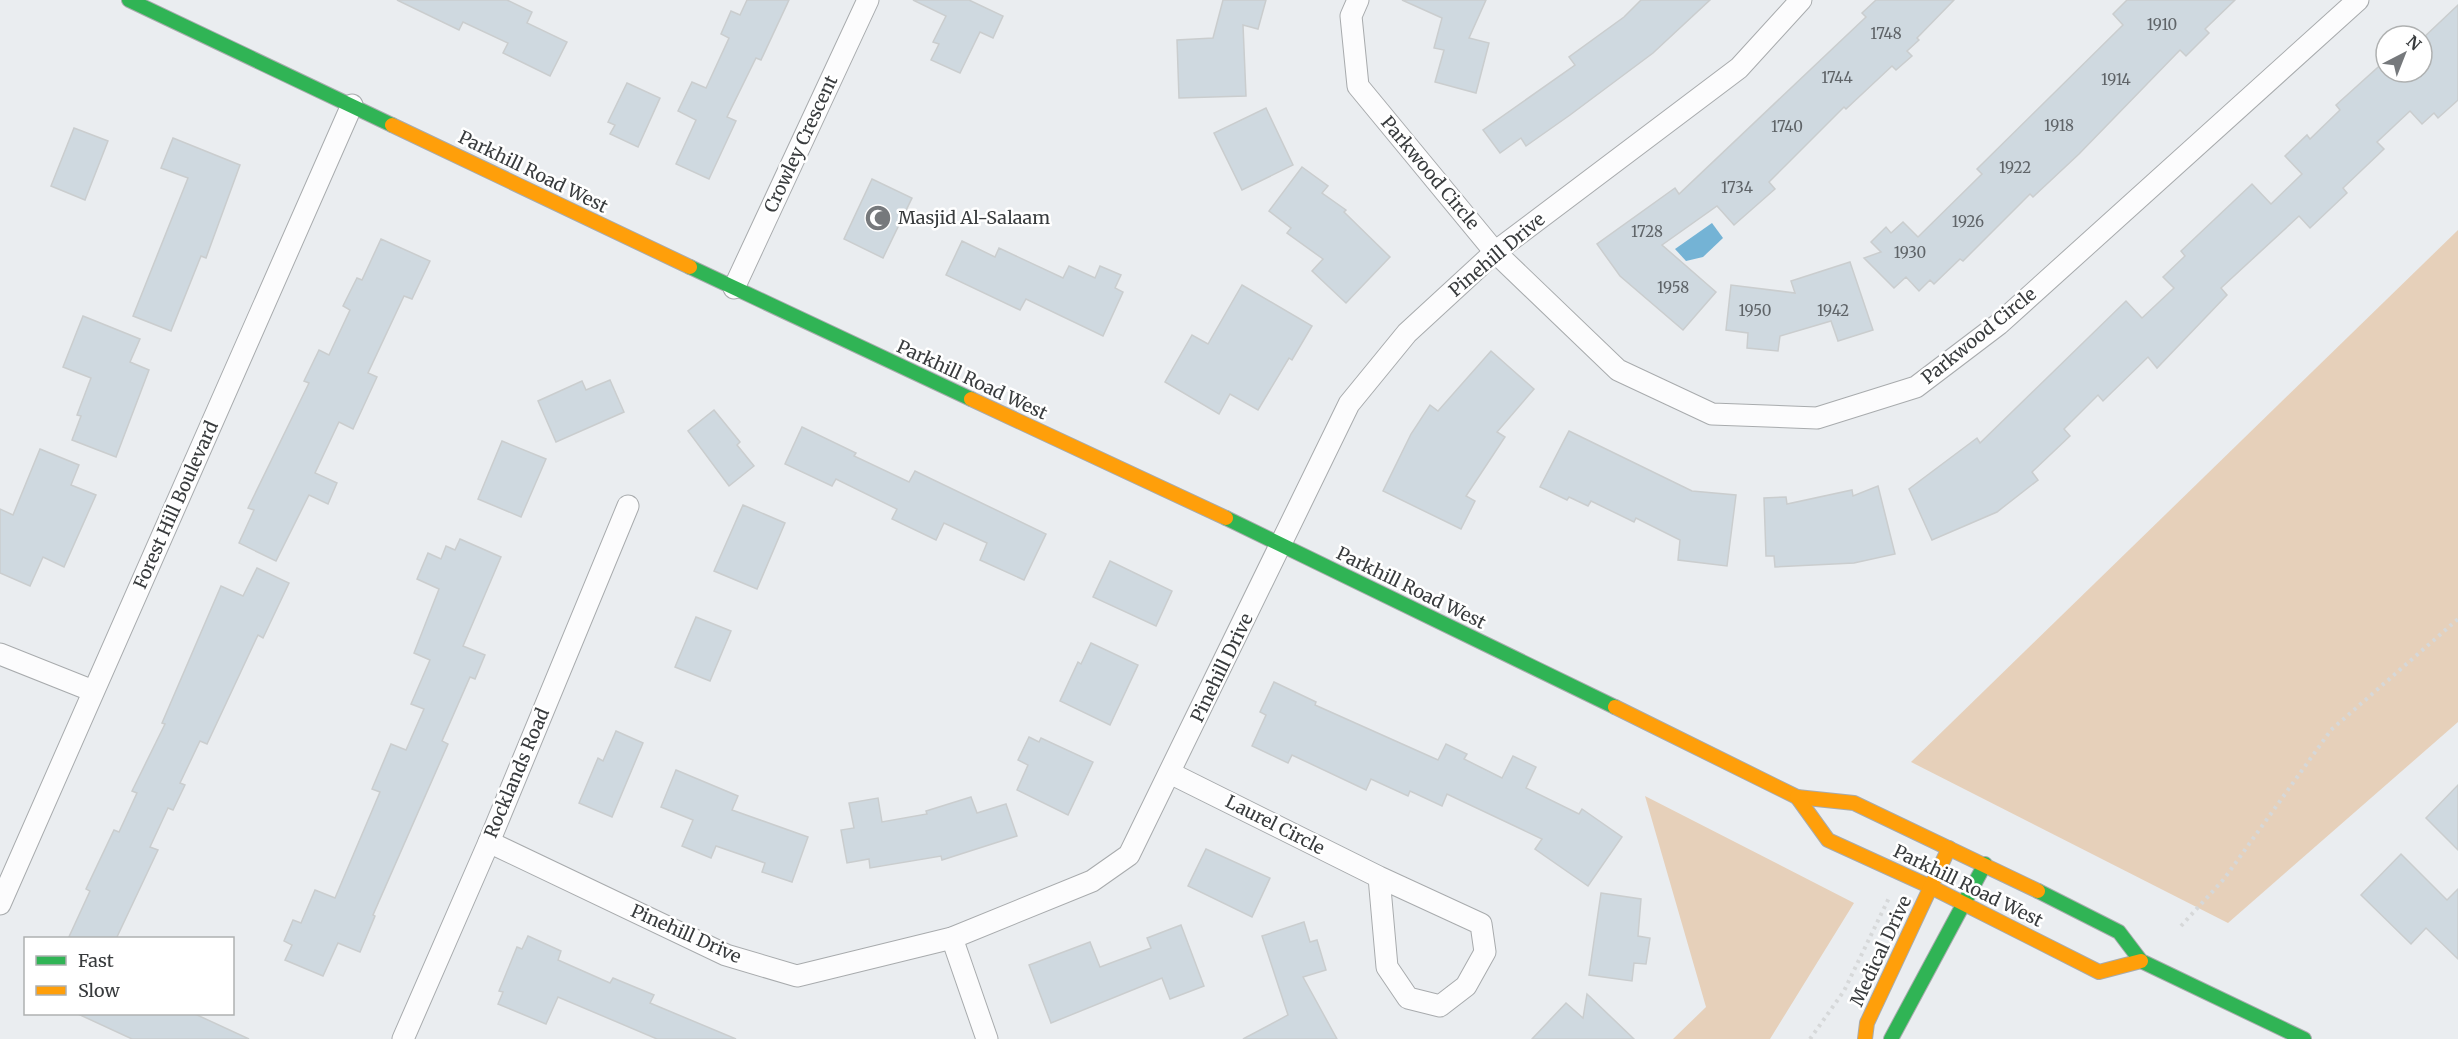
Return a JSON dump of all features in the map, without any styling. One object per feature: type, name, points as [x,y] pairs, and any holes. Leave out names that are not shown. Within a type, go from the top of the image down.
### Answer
[{"type":"main road","name":"Parkhill Road West","points":[[129,0],[734,288],[1280,543],[1797,797],[1854,803],[1985,864],[2119,932],[2141,961],[2304,1039]]},
{"type":"main road","name":"Parkhill Road West","points":[[1797,797],[1828,840],[1931,886],[2099,972],[2141,961]]},
{"type":"main road","name":"Medical Drive","points":[[1865,1039],[1867,1023],[1949,848]]},
{"type":"main road","points":[[1890,1039],[1985,864]]},
{"type":"street","name":"Crowley Crescent","points":[[734,288],[868,0]]},
{"type":"street","name":"Parkwood Circle","points":[[1358,0],[1351,16],[1358,86],[1495,252],[1618,370],[1712,414],[1817,418],[1916,387],[1999,324],[2358,0]]},
{"type":"street","name":"Pinehill Drive","points":[[489,842],[726,955],[797,976],[951,938],[1092,881],[1129,855],[1264,584],[1280,543],[1349,404],[1407,333],[1495,252],[1739,68],[1801,0]]},
{"type":"street","name":"Forest Hill Boulevard","points":[[0,904],[352,105]]},
{"type":"street","name":"Rocklands Road","points":[[403,1039],[489,842],[628,506]]},
{"type":"street","points":[[0,654],[93,691]]},
{"type":"street","name":"Laurel Circle","points":[[1170,772],[1379,877],[1481,924],[1485,952],[1466,986],[1440,1006],[1408,998],[1387,967],[1379,877]]},
{"type":"street","points":[[951,938],[987,1039]]},
{"type":"path","points":[[2181,926],[2224,879],[2331,730],[2458,619]]},
{"type":"path","points":[[1810,1039],[1844,991],[1889,898]]},
{"type":"shaded area","points":[[2458,230],[2458,722],[2228,923],[1911,762]]},
{"type":"shaded area","points":[[1645,796],[1854,903],[1770,1039],[1673,1039],[1706,1007]]},
{"type":"water","points":[[1712,223],[1723,238],[1703,257],[1686,261],[1675,249]]},
{"type":"building","points":[[397,0],[507,0],[532,12],[527,23],[567,42],[550,76],[503,53],[508,43],[463,22],[459,30]]},
{"type":"building","points":[[747,0],[789,0],[761,60],[756,58],[727,117],[736,121],[709,179],[676,164],[696,120],[678,111],[692,82],[706,88],[729,38],[721,34],[731,11],[740,15]]},
{"type":"building","points":[[913,0],[969,0],[1003,16],[993,38],[980,32],[960,73],[931,60],[939,44],[933,42],[946,16]]},
{"type":"building","points":[[1223,0],[1266,0],[1258,29],[1243,25],[1246,96],[1179,98],[1177,40],[1213,38]]},
{"type":"building","points":[[1402,0],[1486,0],[1469,38],[1489,43],[1476,93],[1435,82],[1444,50],[1434,48],[1442,18]]},
{"type":"building","points":[[1641,0],[1710,0],[1653,53],[1570,115],[1526,146],[1521,138],[1500,153],[1483,130],[1575,65],[1569,57],[1624,17]]},
{"type":"building","points":[[1876,0],[1954,0],[1907,51],[1912,56],[1896,70],[1892,66],[1846,109],[1844,107],[1769,182],[1775,189],[1734,225],[1717,206],[1662,245],[1716,292],[1683,330],[1620,276],[1597,244],[1675,188],[1679,194],[1866,17],[1862,13]]},
{"type":"building","points":[[2127,0],[2235,0],[2205,29],[2209,33],[2186,56],[2180,50],[2079,154],[2033,197],[2030,194],[1963,261],[1960,259],[1934,284],[1930,280],[1919,291],[1906,277],[1894,288],[1864,258],[1881,252],[1871,242],[1886,227],[1891,233],[1903,222],[1918,237],[1982,174],[1977,169],[2123,25],[2113,14]]},
{"type":"building","points":[[2458,5],[2458,100],[2438,118],[2434,113],[2422,124],[2410,111],[2377,142],[2384,149],[2343,188],[2347,193],[2310,228],[2299,216],[2221,288],[2227,295],[2157,368],[2148,357],[2103,401],[2098,395],[2064,429],[2070,436],[2032,472],[2038,480],[1997,512],[1932,540],[1909,489],[1977,438],[1980,443],[2126,301],[2142,318],[2174,288],[2163,277],[2185,256],[2181,251],[2252,184],[2271,204],[2302,174],[2285,156],[2307,135],[2310,139],[2340,110],[2336,105],[2374,71],[2374,84],[2434,84],[2434,28]]},
{"type":"building","points":[[627,83],[660,98],[638,147],[610,134],[615,125],[608,122]]},
{"type":"building","points":[[1266,108],[1293,165],[1242,190],[1214,133]]},
{"type":"building","points":[[74,128],[108,141],[85,200],[51,186]]},
{"type":"building","points":[[173,138],[240,165],[206,258],[201,256],[171,331],[133,316],[188,178],[161,168]]},
{"type":"building","points":[[1302,167],[1328,186],[1322,193],[1346,210],[1344,212],[1390,257],[1346,303],[1312,271],[1323,259],[1287,233],[1291,228],[1269,211]]},
{"type":"building","name":"Masjid Al-Salaam","points":[[872,179],[912,198],[883,258],[844,239]]},
{"type":"building","points":[[381,239],[430,261],[412,299],[404,296],[368,373],[377,377],[353,429],[339,422],[315,473],[337,483],[328,504],[309,495],[276,561],[239,543],[254,510],[248,508],[309,383],[304,381],[319,350],[329,355],[350,310],[343,306],[357,278],[362,280]]},
{"type":"building","points":[[962,241],[995,257],[999,248],[1063,278],[1069,266],[1095,278],[1100,266],[1121,275],[1115,288],[1123,292],[1103,336],[1026,299],[1020,310],[946,275]]},
{"type":"building","points":[[1850,262],[1873,330],[1838,341],[1831,321],[1780,336],[1778,351],[1747,348],[1748,333],[1726,330],[1731,285],[1795,293],[1791,281]]},
{"type":"building","points":[[1242,285],[1312,326],[1292,360],[1289,358],[1258,410],[1230,394],[1219,414],[1165,382],[1192,335],[1208,344]]},
{"type":"building","points":[[83,316],[140,339],[130,362],[149,370],[116,457],[72,440],[81,416],[77,415],[91,378],[63,367]]},
{"type":"building","points":[[1491,351],[1534,389],[1497,432],[1505,437],[1466,496],[1475,501],[1461,529],[1383,491],[1411,434],[1430,405],[1438,411]]},
{"type":"building","points":[[610,380],[624,412],[556,442],[538,401],[582,381],[586,390]]},
{"type":"building","points":[[714,410],[740,442],[737,445],[754,466],[729,486],[688,431]]},
{"type":"building","points":[[802,427],[856,453],[854,456],[909,482],[915,471],[1046,534],[1024,580],[980,560],[987,543],[944,523],[936,540],[892,519],[897,509],[836,479],[832,486],[785,464]]},
{"type":"building","points":[[1569,431],[1692,491],[1736,495],[1727,566],[1678,560],[1680,540],[1636,518],[1634,522],[1591,501],[1588,506],[1569,497],[1567,500],[1540,487]]},
{"type":"building","points":[[502,441],[546,459],[521,517],[478,499]]},
{"type":"building","points":[[40,449],[79,465],[71,485],[96,495],[64,567],[43,557],[30,586],[0,573],[0,509],[13,515]]},
{"type":"building","points":[[1878,486],[1895,554],[1854,563],[1775,567],[1774,556],[1766,556],[1764,498],[1786,497],[1787,504],[1852,490],[1853,496]]},
{"type":"building","points":[[743,505],[785,523],[757,589],[714,571]]},
{"type":"building","points":[[460,539],[501,557],[463,646],[485,655],[475,679],[470,677],[442,741],[448,744],[373,915],[375,916],[360,952],[338,943],[323,976],[285,960],[292,945],[284,941],[293,920],[301,923],[315,890],[335,898],[380,792],[372,789],[391,744],[406,750],[424,709],[411,704],[430,660],[414,653],[439,589],[417,579],[428,553],[441,559],[446,546],[455,550]]},
{"type":"building","points":[[1110,561],[1172,591],[1156,626],[1093,597]]},
{"type":"building","points":[[257,568],[289,583],[263,638],[258,635],[207,744],[200,741],[180,783],[185,785],[173,810],[168,808],[150,847],[158,850],[117,937],[69,937],[90,891],[86,889],[114,830],[119,832],[137,793],[132,791],[165,724],[162,723],[221,586],[243,596]]},
{"type":"building","points":[[696,617],[731,631],[710,681],[675,667]]},
{"type":"building","points":[[1091,643],[1138,665],[1110,725],[1060,701],[1078,662],[1081,664]]},
{"type":"building","points":[[1274,682],[1316,702],[1315,705],[1438,760],[1446,744],[1467,754],[1464,759],[1502,778],[1513,756],[1536,767],[1526,788],[1579,814],[1582,809],[1622,837],[1588,886],[1535,849],[1542,839],[1447,794],[1442,806],[1410,791],[1408,796],[1371,779],[1366,790],[1292,755],[1288,763],[1252,746],[1266,715],[1260,712]]},
{"type":"building","points":[[616,731],[643,743],[612,817],[579,803],[598,758],[603,761]]},
{"type":"building","points":[[1029,737],[1039,742],[1041,738],[1093,762],[1068,815],[1017,790],[1028,765],[1018,760]]},
{"type":"building","points":[[676,770],[738,796],[732,810],[808,837],[792,882],[762,872],[765,863],[716,846],[711,858],[682,846],[693,820],[661,807]]},
{"type":"building","points":[[2458,785],[2458,850],[2426,818]]},
{"type":"building","points":[[971,797],[977,813],[1006,804],[1017,836],[942,860],[941,856],[870,868],[869,859],[847,863],[841,830],[854,828],[849,803],[878,798],[882,822],[927,814],[926,811]]},
{"type":"building","points":[[1206,849],[1270,878],[1252,917],[1188,886]]},
{"type":"building","points":[[2401,854],[2447,900],[2458,889],[2458,959],[2426,928],[2411,944],[2361,895]]},
{"type":"building","points":[[1601,893],[1641,899],[1638,936],[1650,938],[1646,964],[1634,963],[1632,981],[1589,975]]},
{"type":"building","points":[[1304,922],[1310,942],[1317,940],[1326,970],[1303,977],[1337,1039],[1243,1039],[1288,1015],[1262,936]]},
{"type":"building","points":[[1181,925],[1204,986],[1170,999],[1162,978],[1051,1023],[1029,965],[1090,942],[1100,967],[1151,948],[1147,938]]},
{"type":"building","points":[[528,936],[561,951],[558,960],[610,983],[613,978],[654,995],[650,1003],[736,1039],[657,1039],[558,997],[546,1024],[498,1004],[503,992],[499,991],[517,947],[522,949]]},
{"type":"building","points":[[1587,994],[1634,1039],[1532,1039],[1566,1003],[1583,1018]]},
{"type":"building","points":[[80,1015],[197,1015],[249,1039],[132,1039]]},
{"type":"traffic: fast","points":[[129,0],[392,125]]},
{"type":"traffic: fast","points":[[690,267],[971,399]]},
{"type":"traffic: fast","points":[[1226,518],[1615,707]]},
{"type":"traffic: fast","points":[[1891,1039],[1985,864]]},
{"type":"traffic: fast","points":[[2038,891],[2119,932],[2141,961],[2304,1039]]},
{"type":"traffic: slow","points":[[392,125],[690,267]]},
{"type":"traffic: slow","points":[[971,399],[1226,518]]},
{"type":"traffic: slow","points":[[1615,707],[1797,797],[1854,803],[2038,891]]},
{"type":"traffic: slow","points":[[1797,797],[1828,840],[1931,887],[2099,972],[2141,961]]},
{"type":"traffic: slow","points":[[1865,1039],[1867,1023],[1949,848]]},
{"type":"place","name":"Masjid Al-Salaam","points":[[878,218]]}]
